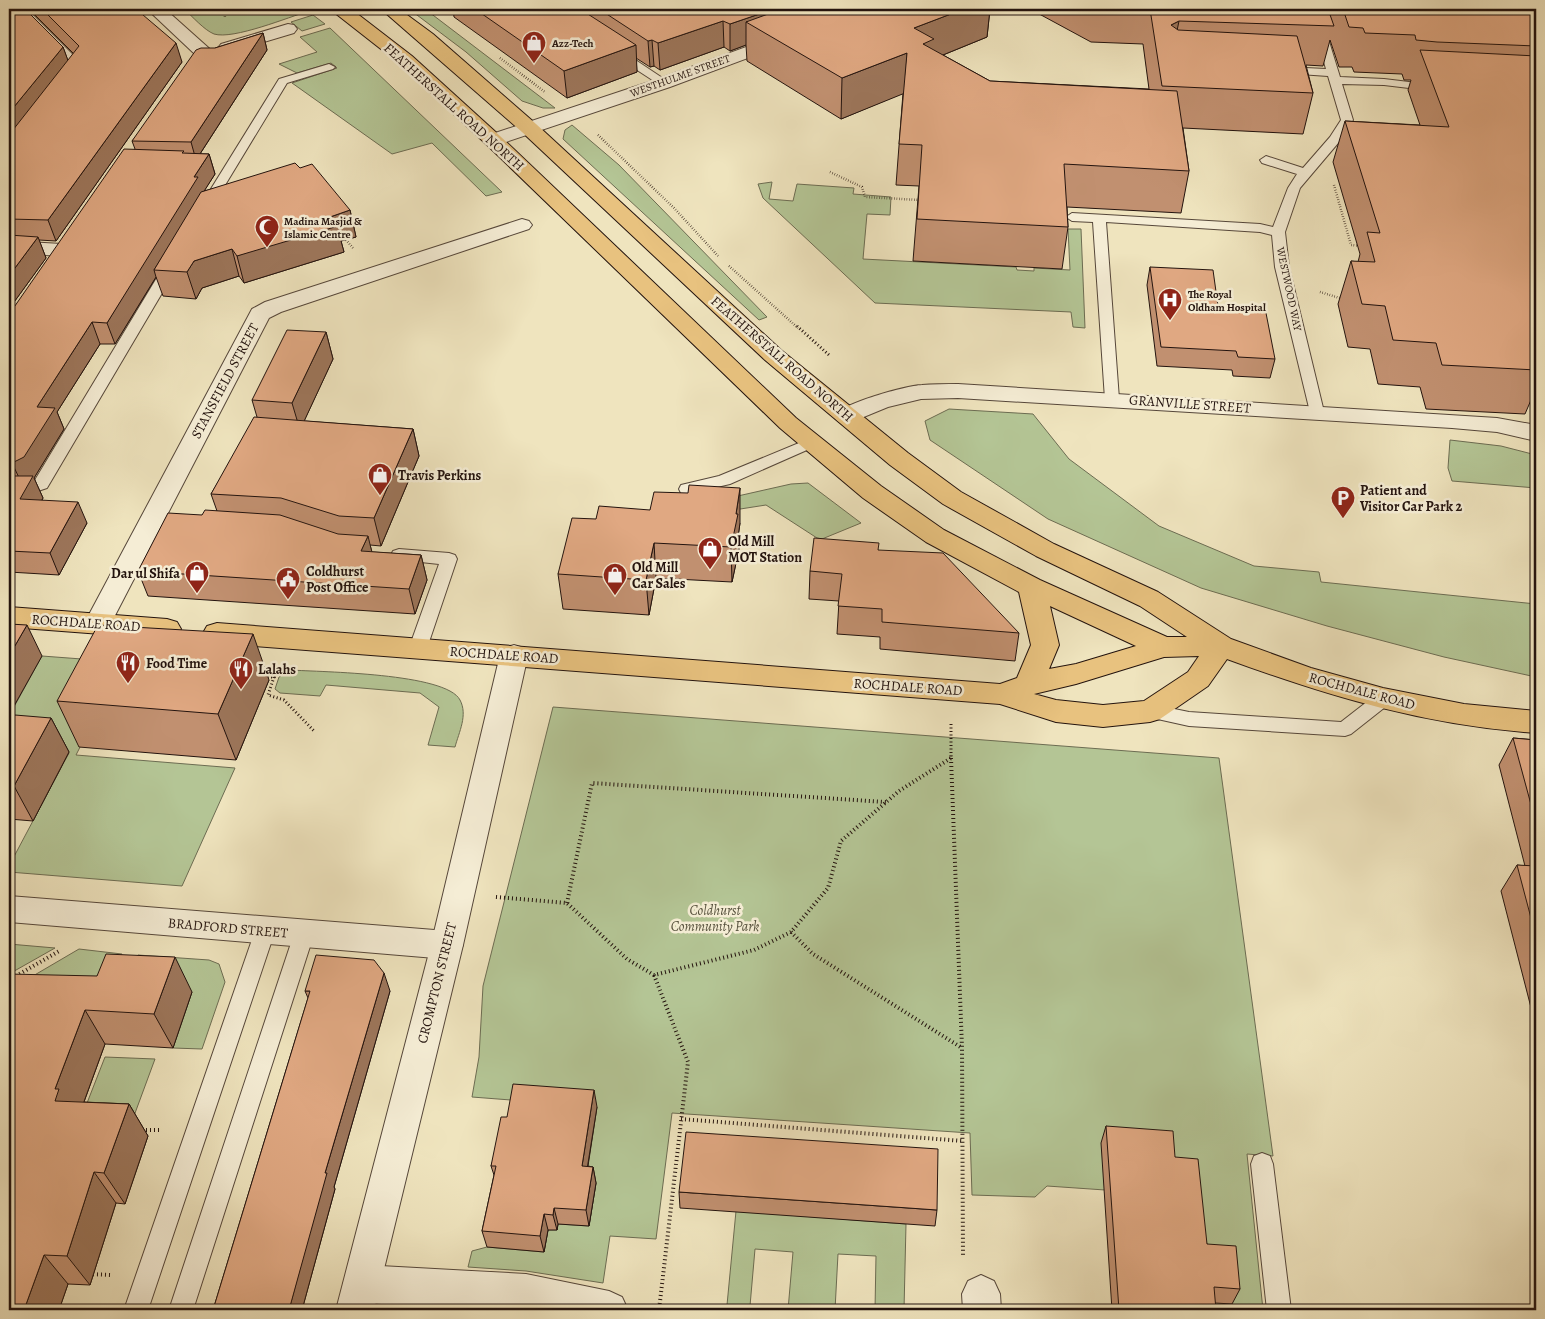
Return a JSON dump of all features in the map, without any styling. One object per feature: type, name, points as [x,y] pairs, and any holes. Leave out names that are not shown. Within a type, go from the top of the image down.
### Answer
[{"type":"main road","name":"FEATHERSTALL ROAD NORTH","points":[[342,9],[406,60],[493,140],[564,210],[811,444],[872,492],[936,536],[1031,587],[1164,647]]},
{"type":"main road","name":"FEATHERSTALL ROAD NORTH","points":[[388,9],[428,38],[530,128],[773,355],[898,459],[952,498],[1046,550],[1149,599],[1221,646]]},
{"type":"main road","points":[[1029,684],[1045,645],[1031,587]]},
{"type":"main road","name":"ROCHDALE ROAD","points":[[9,617],[1000,694],[1056,711],[1103,716],[1150,711],[1198,679],[1221,646]]},
{"type":"main road","name":"ROCHDALE ROAD","points":[[1000,694],[1029,684],[1076,674],[1164,647],[1221,646],[1304,676],[1383,699],[1464,714],[1536,722]]},
{"type":"street","points":[[155,9],[206,55]]},
{"type":"street","points":[[190,66],[193,62],[206,55],[288,29]]},
{"type":"street","name":"WESTHULME STREET","points":[[493,140],[664,83],[799,33]]},
{"type":"street","name":"STANSFIELD STREET","points":[[97,624],[157,525],[260,314],[273,307],[507,226]]},
{"type":"street","points":[[9,247],[62,250]]},
{"type":"street","name":"GRANVILLE STREET","points":[[846,416],[880,402],[921,392],[958,391],[1461,422],[1497,425],[1536,433]]},
{"type":"street","name":"CROMPTON STREET","points":[[358,1297],[448,945],[514,655]]},
{"type":"street","name":"BRADFORD STREET","points":[[9,909],[448,945]]},
{"type":"street","points":[[358,1297],[526,1293],[609,1310]]},
{"type":"lane","points":[[22,9],[78,66],[66,81]]},
{"type":"lane","name":"WESTWOOD WAY","points":[[1314,9],[1347,120],[1335,139],[1304,172],[1294,188],[1278,232],[1282,267],[1317,412]]},
{"type":"lane","points":[[608,46],[664,83]]},
{"type":"lane","points":[[200,218],[283,81],[329,67]]},
{"type":"lane","points":[[1275,70],[1443,88]]},
{"type":"lane","points":[[1266,160],[1304,172]]},
{"type":"lane","points":[[211,166],[230,167]]},
{"type":"lane","points":[[1072,217],[1260,228],[1278,232]]},
{"type":"lane","points":[[1099,218],[1112,399]]},
{"type":"lane","points":[[9,490],[22,491],[41,484],[179,253]]},
{"type":"lane","points":[[687,489],[724,480],[811,444]]},
{"type":"lane","points":[[383,554],[449,559],[418,648]]},
{"type":"lane","points":[[1150,711],[1189,719],[1346,729],[1383,699]]},
{"type":"lane","points":[[136,1310],[264,931]]},
{"type":"lane","points":[[181,1310],[304,934]]},
{"type":"lane","points":[[1262,1164],[1280,1310]]},
{"type":"path","points":[[598,135],[674,208],[720,259]]},
{"type":"path","points":[[830,172],[862,187]]},
{"type":"path","points":[[1333,181],[1351,245],[1370,246]]},
{"type":"path","points":[[727,265],[834,360]]},
{"type":"path","points":[[1320,292],[1344,299]]},
{"type":"path","points":[[255,676],[274,677],[283,671]]},
{"type":"path","points":[[274,677],[268,695],[284,700],[315,732]]},
{"type":"path","points":[[952,722],[951,758],[962,1048],[963,1268],[982,1302]]},
{"type":"path","points":[[654,975],[754,950],[791,932],[828,888],[841,841],[899,791],[951,758]]},
{"type":"path","points":[[567,903],[592,783],[886,802]]},
{"type":"path","points":[[458,897],[567,903],[627,959],[654,975],[688,1062],[659,1310]]},
{"type":"path","points":[[791,932],[813,954],[962,1048]]},
{"type":"path","points":[[9,980],[65,948]]},
{"type":"path","points":[[681,1119],[963,1141]]},
{"type":"path","points":[[138,1130],[196,1131]]},
{"type":"path","points":[[84,1274],[147,1276]]},
{"type":"green space","points":[[184,9],[306,9],[309,11],[247,31],[223,35],[210,32]]},
{"type":"green space","points":[[409,9],[425,9],[555,108],[543,108],[522,101],[466,52]]},
{"type":"green space","points":[[313,15],[325,24],[302,31],[291,22]]},
{"type":"green space","points":[[330,28],[502,192],[486,196],[432,143],[392,154],[292,83],[337,68],[331,63],[297,73],[279,64],[317,52],[300,37]]},
{"type":"green space","points":[[572,125],[619,165],[767,317],[759,320],[563,139],[565,130]]},
{"type":"green space","points":[[772,182],[769,199],[793,201],[797,184],[854,188],[853,194],[891,197],[890,215],[867,214],[863,259],[1016,267],[1017,270],[1034,271],[1034,268],[1070,270],[1068,229],[1081,229],[1085,328],[1073,327],[1071,312],[875,303],[763,198],[758,184]]},
{"type":"green space","points":[[949,409],[1033,414],[1069,459],[1159,526],[1254,566],[1319,572],[1321,582],[1536,604],[1536,677],[1444,657],[1327,626],[1201,588],[1048,519],[930,440],[925,421]]},
{"type":"green space","points":[[1450,440],[1501,446],[1536,455],[1536,488],[1452,481],[1448,468]]},
{"type":"green space","points":[[808,483],[861,523],[822,539],[817,538],[766,505],[689,517],[689,507],[791,484]]},
{"type":"green space","points":[[42,656],[95,660],[116,677],[76,755],[235,768],[182,886],[9,872],[9,866],[69,753],[9,747],[9,716]]},
{"type":"green space","points":[[290,670],[354,673],[408,679],[432,684],[450,691],[460,700],[463,712],[462,724],[455,747],[428,745],[439,707],[420,693],[326,685],[320,696],[280,693],[275,689],[279,677]]},
{"type":"green space","name":"Coldhurst Community Park","points":[[553,707],[1219,758],[1273,1156],[1247,1154],[1263,1310],[1207,1310],[1105,1190],[1047,1186],[1035,1197],[972,1195],[970,1133],[672,1113],[656,1239],[610,1236],[603,1283],[526,1271],[468,1267],[472,1251],[487,1247],[544,1252],[548,1230],[557,1230],[558,1224],[589,1226],[596,1183],[575,1181],[588,1106],[472,1097],[479,1057],[483,986]]},
{"type":"green space","points":[[9,944],[55,948],[9,974]]},
{"type":"green space","points":[[79,949],[122,954],[101,1009],[9,990]]},
{"type":"green space","points":[[138,955],[209,960],[219,964],[225,982],[202,1049],[173,1048],[125,988]]},
{"type":"green space","points":[[105,1057],[155,1059],[131,1124],[80,1121]]},
{"type":"green space","points":[[736,1211],[906,1224],[904,1310],[875,1310],[876,1256],[838,1254],[835,1310],[788,1310],[793,1252],[755,1249],[750,1306],[727,1305]]},
{"type":"building","points":[[9,9],[25,9],[63,47],[9,113]]},
{"type":"building","points":[[42,9],[136,9],[176,43],[48,220],[9,219],[9,135],[79,46]]},
{"type":"building","points":[[475,9],[580,9],[636,45],[564,71]]},
{"type":"building","points":[[599,9],[774,9],[730,24],[723,21],[658,43],[652,40],[648,41]]},
{"type":"building","points":[[782,9],[964,9],[914,28],[934,39],[923,44],[990,81],[1177,91],[1189,171],[1064,164],[1068,227],[917,219],[922,145],[899,144],[907,53],[842,78],[746,22]]},
{"type":"building","points":[[1150,9],[1328,9],[1334,26],[1179,21],[1171,25],[1178,30],[1297,36],[1313,93],[1162,86]]},
{"type":"building","points":[[1343,9],[1536,9],[1536,46],[1437,42],[1416,40],[1415,35],[1365,33],[1363,28],[1349,27]]},
{"type":"building","points":[[263,33],[191,142],[132,141],[196,50],[215,48]]},
{"type":"building","points":[[1420,50],[1536,56],[1536,370],[1442,365],[1436,343],[1393,340],[1385,306],[1362,304],[1351,261],[1375,262],[1367,232],[1380,233],[1345,121],[1449,127]]},
{"type":"building","points":[[124,149],[184,151],[182,153],[209,154],[194,177],[198,177],[107,323],[92,322],[37,407],[55,408],[24,457],[12,463],[9,462],[9,313]]},
{"type":"building","points":[[295,163],[300,168],[312,164],[350,210],[330,217],[338,226],[237,256],[232,249],[194,261],[187,272],[154,270],[201,192]]},
{"type":"building","points":[[9,235],[38,237],[9,276]]},
{"type":"building","points":[[1150,267],[1213,270],[1218,306],[1265,308],[1275,359],[1238,357],[1236,351],[1161,347]]},
{"type":"building","points":[[287,330],[326,332],[292,403],[252,400]]},
{"type":"building","points":[[254,417],[413,429],[374,518],[339,516],[281,498],[211,494]]},
{"type":"building","points":[[9,476],[33,476],[20,499],[78,502],[50,553],[9,551]]},
{"type":"building","points":[[689,485],[740,488],[736,514],[738,514],[731,547],[654,543],[646,580],[558,574],[572,518],[596,519],[599,506],[650,510],[654,492],[688,493]]},
{"type":"building","points":[[205,510],[280,515],[338,534],[368,536],[361,551],[421,555],[409,589],[138,571],[168,513],[202,515]]},
{"type":"building","points":[[814,538],[879,543],[878,550],[943,553],[1019,633],[882,622],[882,609],[838,606],[842,574],[810,571]]},
{"type":"building","points":[[9,624],[27,625],[9,656]]},
{"type":"building","points":[[98,625],[253,634],[218,714],[57,701]]},
{"type":"building","points":[[15,715],[51,718],[14,786],[9,786],[9,726]]},
{"type":"building","points":[[1513,738],[1536,740],[1536,823]]},
{"type":"building","points":[[1517,865],[1536,866],[1536,937]]},
{"type":"building","points":[[106,954],[175,957],[154,1014],[85,1010],[55,1089],[59,1089],[55,1101],[129,1104],[104,1173],[94,1172],[67,1256],[44,1255],[24,1310],[9,1310],[9,1163],[14,1148],[9,1148],[9,974],[97,976]]},
{"type":"building","points":[[316,955],[374,960],[384,973],[325,1173],[327,1173],[289,1310],[213,1310],[310,991],[305,991]]},
{"type":"building","points":[[513,1084],[594,1090],[582,1166],[593,1167],[586,1210],[554,1208],[553,1215],[544,1214],[540,1236],[482,1231],[496,1166],[491,1166],[501,1117],[507,1117]]},
{"type":"building","points":[[1106,1126],[1173,1131],[1175,1157],[1198,1159],[1207,1244],[1236,1246],[1240,1289],[1214,1287],[1216,1310],[1119,1310]]},
{"type":"building","points":[[686,1132],[938,1149],[937,1210],[679,1192]]},
{"type":"place","name":"Azz-Tech","points":[[534,64]]},
{"type":"place","name":"Madina Masjid & Islamic Centre","points":[[267,248]]},
{"type":"place","name":"The Royal Oldham Hospital","points":[[1170,321]]},
{"type":"place","name":"Travis Perkins","points":[[380,496]]},
{"type":"place","name":"Patient and Visitor Car Park 2","points":[[1343,519]]},
{"type":"place","name":"Old Mill MOT Station","points":[[710,570]]},
{"type":"place","name":"Dar ul Shifa","points":[[197,594]]},
{"type":"place","name":"Old Mill Car Sales","points":[[615,596]]},
{"type":"place","name":"Coldhurst Post Office","points":[[288,600]]},
{"type":"place","name":"Food Time","points":[[128,684]]},
{"type":"place","name":"Lalahs","points":[[241,690]]}]
